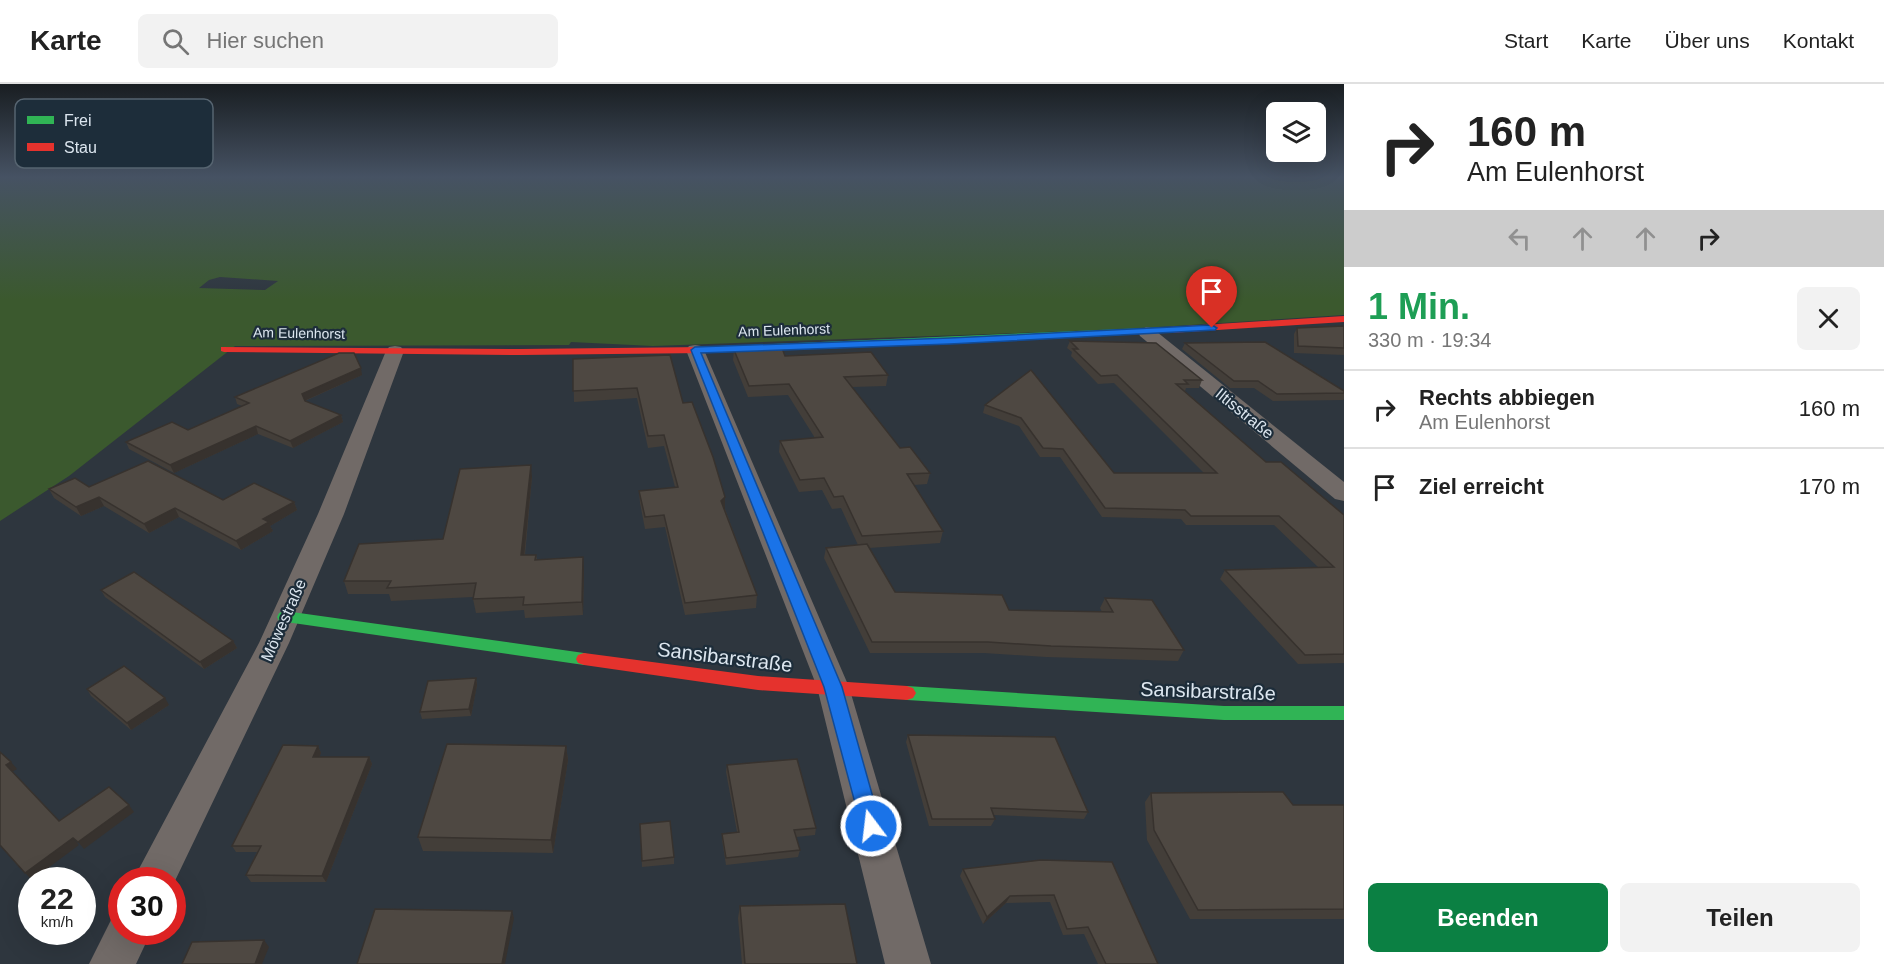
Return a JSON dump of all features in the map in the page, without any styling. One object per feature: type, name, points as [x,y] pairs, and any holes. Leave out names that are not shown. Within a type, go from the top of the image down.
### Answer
[{"type":"street","name":"Am Eulenhorst","points":[[224,349],[695,350],[1146,332],[1344,319]]},
{"type":"street","name":"Iltisstraße","points":[[1146,332],[1344,494]]},
{"type":"street","points":[[695,350],[833,687],[908,964]]},
{"type":"street","name":"Möwestraße","points":[[161,867],[274,643],[331,514],[395,351]]},
{"type":"street","name":"Sansibarstraße","points":[[285,617],[758,683],[1224,713],[1344,713]]},
{"type":"street","points":[[112,964],[122,945]]},
{"type":"green space","points":[[0,218],[1344,218],[1344,315],[1128,329],[653,346],[571,342],[569,345],[235,346],[69,476],[0,521]],"holes":[[[220,277],[278,281],[265,290],[199,288],[209,280]]]},
{"type":"building","points":[[1344,326],[1344,348],[1298,346],[1297,328]]},
{"type":"building","points":[[1070,341],[1156,343],[1202,380],[1184,380],[1188,384],[1176,384],[1266,462],[1281,462],[1344,515],[1344,654],[1305,655],[1225,570],[1334,567],[1279,516],[1191,516],[1185,510],[1105,508],[1063,449],[1043,448],[1021,418],[985,405],[1031,370],[1114,473],[1217,473],[1117,375],[1101,376],[1073,349],[1078,349]]},
{"type":"building","points":[[1265,342],[1344,393],[1277,394],[1258,381],[1234,381],[1185,343]]},
{"type":"building","points":[[782,348],[785,356],[871,352],[888,375],[844,377],[900,448],[910,447],[930,473],[907,474],[943,531],[862,536],[843,496],[834,497],[824,478],[800,480],[780,441],[823,437],[789,384],[749,386],[734,350]]},
{"type":"building","points":[[339,353],[354,353],[361,368],[302,394],[305,401],[341,415],[290,441],[256,426],[170,465],[126,442],[172,422],[188,430],[249,403],[235,397]]},
{"type":"building","points":[[670,355],[683,403],[692,402],[713,457],[725,497],[721,501],[757,595],[685,603],[664,515],[645,517],[639,491],[678,487],[664,435],[648,436],[637,388],[573,391],[573,359]]},
{"type":"building","points":[[148,461],[223,500],[254,483],[294,502],[263,519],[269,522],[236,541],[175,508],[144,524],[99,497],[76,507],[49,489],[75,478],[89,487]]},
{"type":"building","points":[[531,465],[521,555],[536,555],[535,560],[583,557],[582,602],[523,605],[524,597],[473,599],[476,583],[387,588],[391,581],[344,581],[359,544],[443,539],[460,469]]},
{"type":"building","points":[[867,544],[895,592],[1002,595],[1009,610],[1113,612],[1105,598],[1152,600],[1184,650],[988,642],[872,642],[826,548]]},
{"type":"building","points":[[134,572],[233,641],[200,662],[101,590]]},
{"type":"building","points":[[124,666],[165,698],[127,723],[87,689]]},
{"type":"building","points":[[476,678],[469,709],[420,712],[428,681]]},
{"type":"building","points":[[908,735],[1055,737],[1088,812],[991,808],[995,819],[932,819]]},
{"type":"building","points":[[447,744],[566,746],[551,840],[418,837]]},
{"type":"building","points":[[283,745],[318,746],[313,757],[369,757],[322,876],[246,875],[261,846],[232,846]]},
{"type":"building","points":[[0,752],[11,762],[6,765],[59,821],[109,787],[129,805],[78,842],[73,838],[33,867],[20,867],[0,845]]},
{"type":"building","points":[[797,759],[816,828],[794,830],[800,850],[726,858],[722,834],[739,832],[727,765]]},
{"type":"building","points":[[1283,792],[1293,805],[1344,805],[1344,909],[1198,910],[1154,830],[1151,793]]},
{"type":"building","points":[[670,821],[674,857],[642,861],[640,824]]},
{"type":"building","points":[[1041,860],[1112,862],[1158,964],[1106,964],[1088,927],[1067,929],[1054,895],[1010,896],[987,917],[963,869]]},
{"type":"building","points":[[845,904],[857,964],[745,964],[740,906]]},
{"type":"building","points":[[375,909],[512,911],[502,964],[357,964]]},
{"type":"building","points":[[264,940],[255,964],[182,964],[192,942]]},
{"type":"traffic: fast","points":[[705,350],[1170,330]]},
{"type":"traffic: fast","points":[[285,617],[584,659]]},
{"type":"traffic: fast","points":[[907,693],[1224,713],[1344,713]]},
{"type":"traffic: jam","points":[[1170,330],[1344,319]]},
{"type":"traffic: jam","points":[[224,349],[520,352],[705,350]]},
{"type":"traffic: jam","points":[[584,659],[758,683],[907,693]]},
{"type":"route","points":[[871,826],[833,687],[695,350],[950,341],[1212,328]]}]
